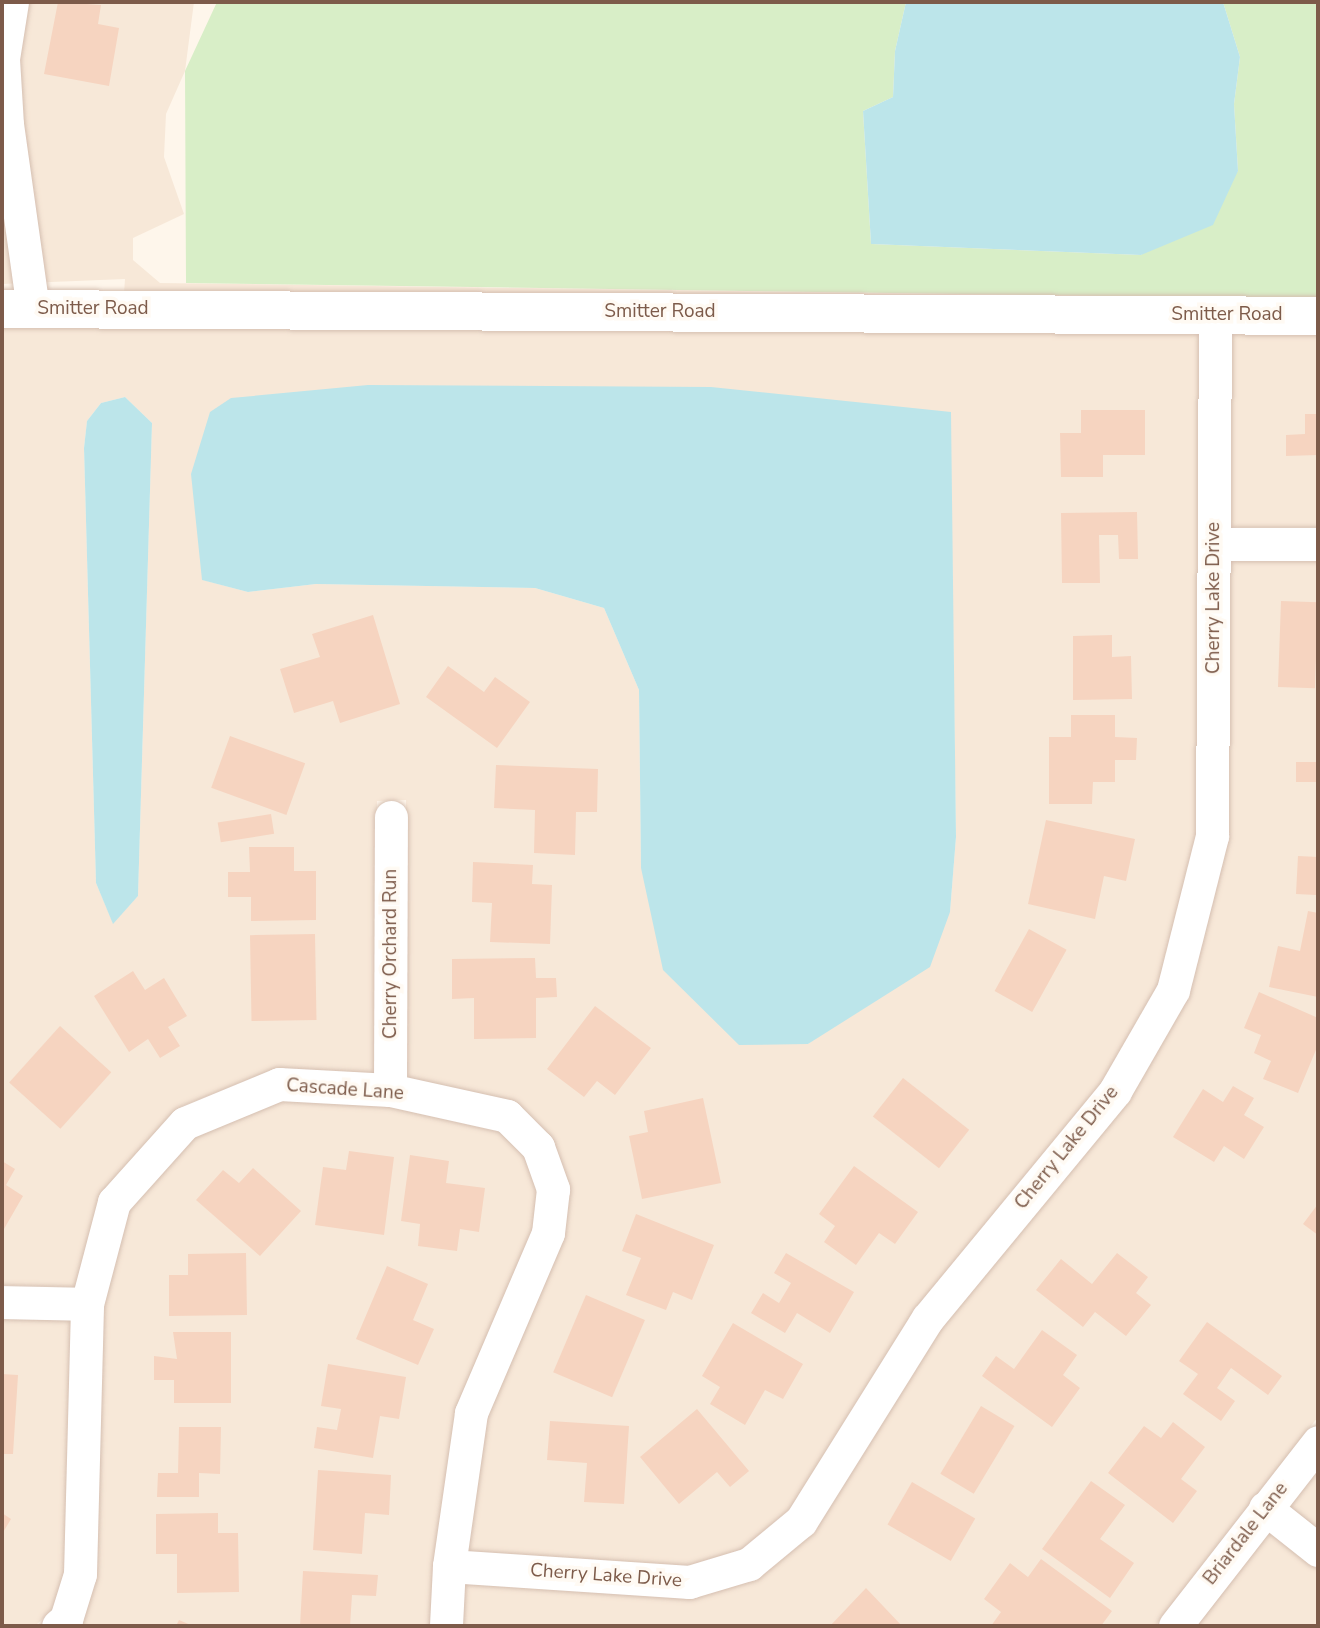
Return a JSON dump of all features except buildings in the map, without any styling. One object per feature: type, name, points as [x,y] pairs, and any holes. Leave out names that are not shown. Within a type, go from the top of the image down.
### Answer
[{"type":"street","points":[[12,2],[3,60],[17,309]]},
{"type":"street","name":"Smitter Road","points":[[17,309],[1318,316]]},
{"type":"street","name":"Cherry Lake Drive","points":[[449,1566],[689,1582],[749,1564],[800,1521],[928,1318],[1115,1091],[1173,990],[1212,836],[1215,315]]},
{"type":"street","points":[[1215,544],[1318,544]]},
{"type":"street","name":"Cherry Orchard Run","points":[[390,1090],[391,817]]},
{"type":"street","name":"Cascade Lane","points":[[58,1626],[66,1619],[80,1574],[87,1304],[114,1202],[185,1123],[279,1084],[390,1090],[507,1116],[538,1147],[553,1189],[548,1233],[471,1413],[449,1566],[446,1626]]},
{"type":"street","points":[[2,1302],[87,1304]]},
{"type":"street","name":"Briardale Lane","points":[[1175,1626],[1318,1442]]},
{"type":"street","points":[[1265,1508],[1318,1550]]},
{"type":"shaded area","points":[[2,2],[194,2],[185,71],[166,114],[164,157],[184,214],[133,238],[133,260],[160,283],[1305,299],[124,293],[125,279],[2,284]]},
{"type":"shaded area","points":[[2,325],[1200,332],[1197,833],[1160,983],[1104,1080],[790,1509],[743,1549],[687,1566],[466,1551],[486,1418],[561,1240],[552,1141],[405,1077],[406,800],[377,801],[375,1073],[274,1069],[180,1107],[76,1287],[2,1285]],"holes":[[[125,397],[152,423],[138,896],[113,923],[96,883],[84,448],[87,421],[101,403]],[[950,412],[956,837],[950,912],[848,1016],[808,1044],[641,868],[639,690],[604,608],[535,588],[316,584],[248,592],[203,580],[198,532]]]},
{"type":"shaded area","points":[[1230,332],[1318,332],[1318,527],[1230,527]]},
{"type":"shaded area","points":[[1230,560],[1318,561],[1318,1417],[1155,1626],[461,1626],[463,1584],[692,1599],[758,1577],[1185,999]]},
{"type":"shaded area","points":[[281,1101],[389,1107],[500,1132],[526,1157],[538,1191],[534,1228],[432,1626],[79,1626],[101,1307],[127,1211],[193,1137]]},
{"type":"shaded area","points":[[2,1319],[72,1320],[66,1571],[53,1609],[35,1626],[2,1626]]},
{"type":"shaded area","points":[[1318,1466],[1318,1530],[1287,1506]]},
{"type":"shaded area","points":[[1268,1531],[1318,1570],[1318,1626],[1194,1626]]},
{"type":"green space","points":[[217,2],[906,2],[895,51],[893,97],[863,111],[871,244],[1141,255],[1238,171],[1234,104],[1240,57],[1223,2],[1318,2],[1318,299],[186,283],[185,71]]},
{"type":"water","points":[[906,2],[1223,2],[1240,57],[1234,104],[1238,171],[1213,225],[1141,255],[871,244],[863,111],[893,97],[895,51]]},
{"type":"water","points":[[368,385],[711,387],[951,412],[956,837],[950,912],[930,967],[808,1044],[739,1045],[663,970],[641,868],[639,690],[604,608],[535,588],[316,584],[248,592],[202,580],[191,474],[210,412],[231,398]]},
{"type":"water","points":[[125,397],[152,423],[138,896],[113,924],[96,883],[84,448],[87,421],[101,403]]}]
